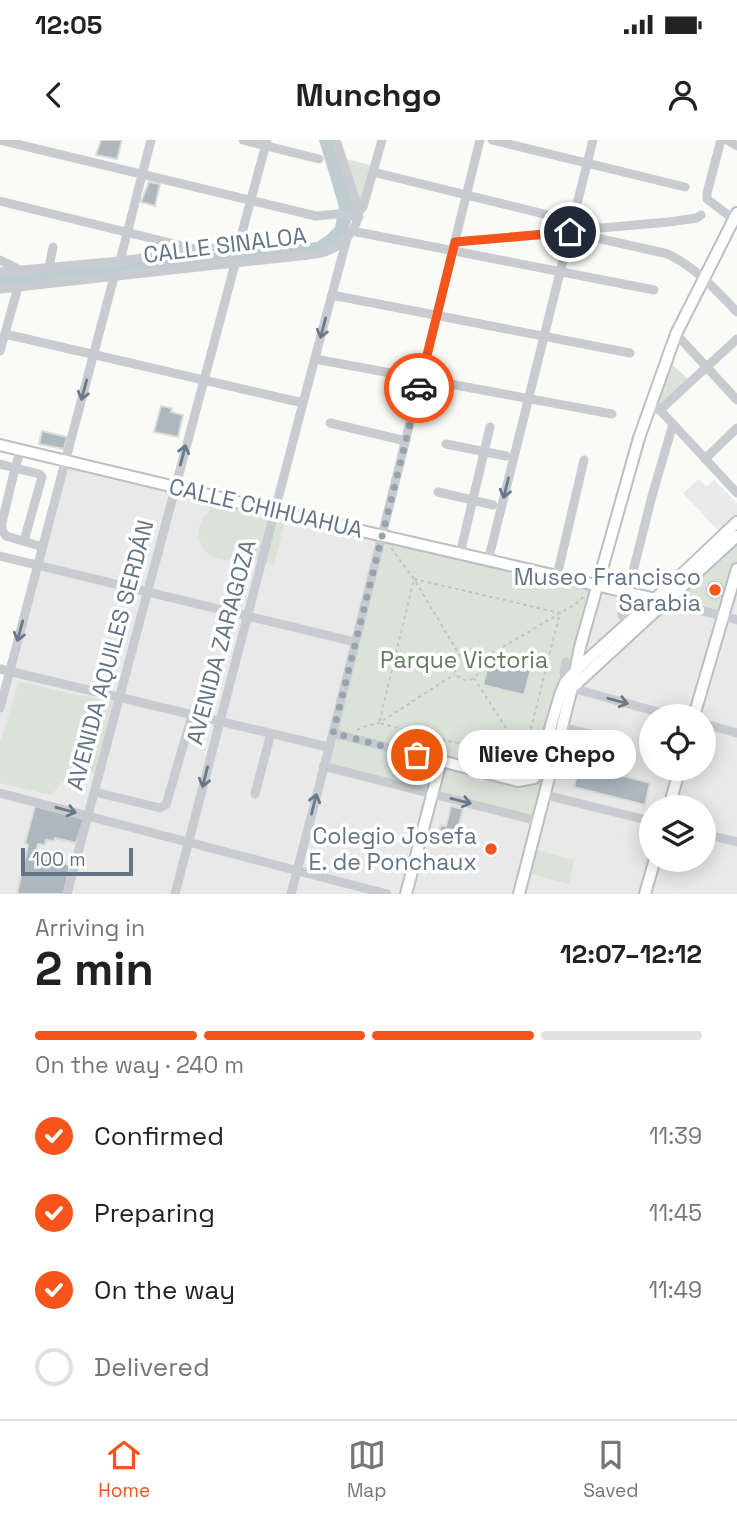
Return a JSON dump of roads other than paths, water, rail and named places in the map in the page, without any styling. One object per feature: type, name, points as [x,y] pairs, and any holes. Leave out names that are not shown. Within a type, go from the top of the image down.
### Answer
[{"type":"main road","points":[[577,669],[580,647],[639,438],[655,408],[676,334],[736,218]]},
{"type":"main road","name":"CALLE CHIHUAHUA","points":[[0,445],[659,600]]},
{"type":"main road","points":[[519,894],[562,727],[568,686],[737,522]]},
{"type":"main road","points":[[406,894],[441,761],[518,780],[534,778],[556,706],[577,669],[628,622],[737,536]]},
{"type":"main road","points":[[698,704],[737,569]]},
{"type":"main road","points":[[631,593],[656,591],[679,577]]},
{"type":"main road","points":[[645,894],[651,872]]},
{"type":"street","points":[[0,140],[316,216],[357,215]]},
{"type":"street","points":[[120,261],[151,140]]},
{"type":"street","points":[[243,140],[266,143],[319,159]]},
{"type":"street","points":[[337,140],[357,215]]},
{"type":"street","points":[[382,140],[363,207],[349,234],[454,246],[654,289]]},
{"type":"street","points":[[291,894],[480,140]]},
{"type":"street","points":[[492,140],[685,187]]},
{"type":"street","points":[[488,561],[593,140]]},
{"type":"street","points":[[721,140],[707,199],[736,218]]},
{"type":"street","points":[[727,140],[737,146]]},
{"type":"street","points":[[0,272],[229,248],[240,240],[266,143]]},
{"type":"street","points":[[373,172],[601,228],[669,222],[701,215]]},
{"type":"street","points":[[0,201],[205,251]]},
{"type":"street","points":[[454,246],[570,232],[668,254],[704,277],[737,312]]},
{"type":"street","name":"CALLE SINALOA","points":[[0,289],[309,256],[328,251],[349,234]]},
{"type":"street","name":"AVENIDA ZARAGOZA","points":[[175,894],[349,234]]},
{"type":"street","points":[[49,267],[53,247]]},
{"type":"street","points":[[0,260],[20,270]]},
{"type":"street","name":"AVENIDA AQUILES SERDÁN","points":[[66,894],[235,264]]},
{"type":"street","points":[[0,708],[5,670],[43,547],[114,277]]},
{"type":"street","points":[[0,351],[18,287]]},
{"type":"street","points":[[332,295],[631,353]]},
{"type":"street","points":[[5,334],[303,403]]},
{"type":"street","points":[[676,334],[737,400]]},
{"type":"street","points":[[737,339],[655,408],[737,493]]},
{"type":"street","points":[[315,359],[612,414]]},
{"type":"street","points":[[330,423],[406,441]]},
{"type":"street","points":[[628,622],[622,615],[631,593],[652,496],[673,424]]},
{"type":"street","points":[[460,554],[490,427]]},
{"type":"street","points":[[705,459],[737,428]]},
{"type":"street","points":[[446,444],[506,456]]},
{"type":"street","points":[[21,450],[2,530],[6,536],[43,547]]},
{"type":"street","points":[[557,576],[584,460]]},
{"type":"street","points":[[0,464],[39,474],[41,477],[24,541]]},
{"type":"street","points":[[438,492],[493,505]]},
{"type":"street","points":[[0,556],[355,642]]},
{"type":"street","name":"CALLE CHIHUAHUA","points":[[659,600],[737,620]]},
{"type":"street","points":[[566,662],[564,671],[568,686],[639,706]]},
{"type":"street","points":[[5,670],[328,747]]},
{"type":"street","points":[[95,792],[160,808],[166,805],[192,715]]},
{"type":"street","points":[[562,727],[618,741]]},
{"type":"street","points":[[716,727],[737,733]]},
{"type":"street","points":[[256,794],[271,733]]},
{"type":"street","points":[[333,733],[441,761]]},
{"type":"street","points":[[323,766],[538,821]]},
{"type":"street","points":[[0,793],[387,894]]},
{"type":"street","points":[[545,795],[639,818]]},
{"type":"street","points":[[716,837],[737,842]]},
{"type":"place","name":"Museo Francisco Sarabia","points":[[715,590]]},
{"type":"place","name":"Nieve Chepo","points":[[417,755]]},
{"type":"place","name":"Colegio Josefa E. de Ponchaux","points":[[491,849]]},
{"type":"park label","name":"Parque Victoria","points":[[464,660]]}]
